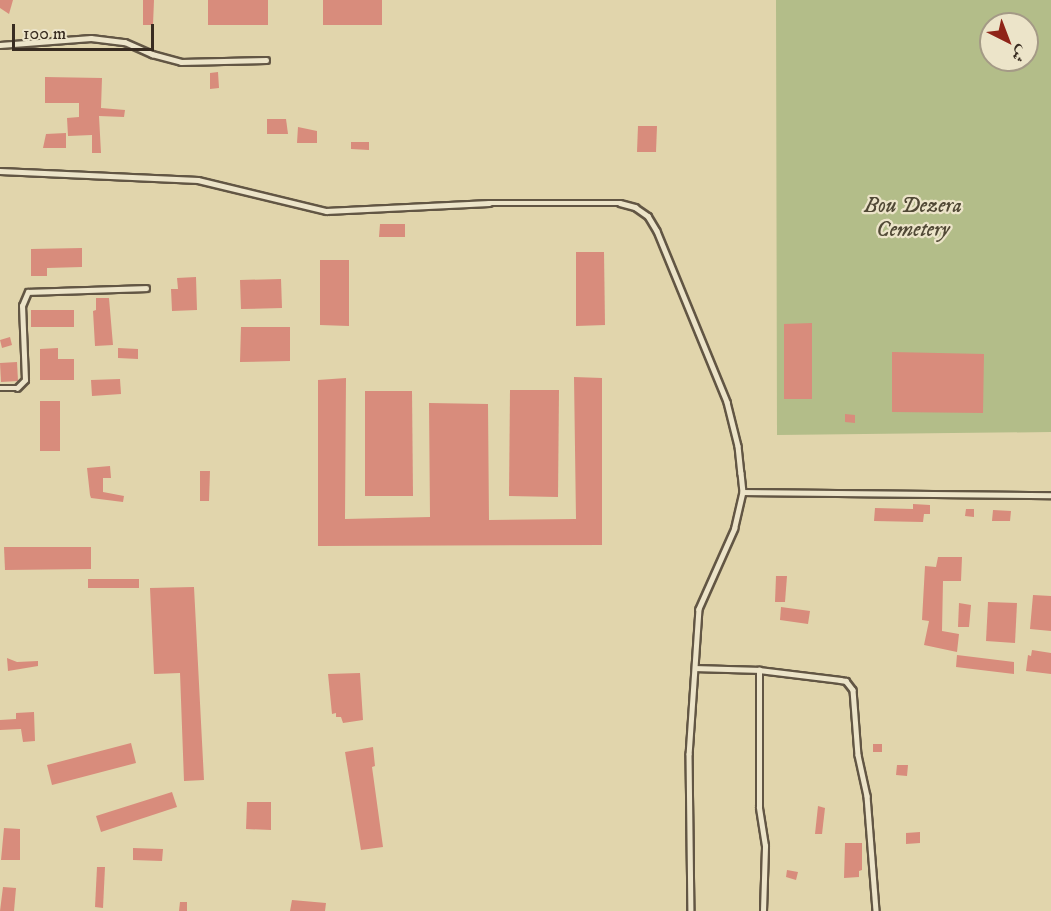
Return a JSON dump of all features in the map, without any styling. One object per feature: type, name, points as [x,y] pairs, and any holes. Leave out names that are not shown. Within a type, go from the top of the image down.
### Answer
[{"type":"lane","points":[[0,45],[91,38],[125,42],[152,54],[181,62],[266,60]]},
{"type":"lane","points":[[0,171],[198,180],[326,211],[489,203],[620,203],[635,207],[648,216],[657,231],[727,402],[738,446],[742,492],[729,544],[699,609],[688,754],[691,911]]},
{"type":"lane","points":[[0,388],[17,388],[24,382],[22,306],[28,292],[146,288]]},
{"type":"lane","points":[[742,492],[1051,495]]},
{"type":"lane","points":[[696,668],[759,670],[840,680],[846,681],[853,690],[858,755],[867,796],[876,911]]},
{"type":"lane","points":[[759,670],[759,807],[765,846],[763,911]]},
{"type":"green space","name":"Bou Dezera Cemetery","points":[[776,0],[1051,0],[1051,432],[777,435]]},
{"type":"building","points":[[0,0],[13,0],[9,14],[0,8]]},
{"type":"building","points":[[143,0],[154,0],[153,25],[143,25]]},
{"type":"building","points":[[208,0],[268,0],[268,25],[208,25]]},
{"type":"building","points":[[323,0],[382,0],[382,25],[323,25]]},
{"type":"building","points":[[218,72],[219,88],[210,89],[210,73]]},
{"type":"building","points":[[45,77],[102,78],[101,108],[125,110],[124,117],[99,116],[101,153],[92,153],[92,135],[68,136],[67,118],[79,117],[79,103],[45,103]]},
{"type":"building","points":[[267,119],[286,119],[288,134],[267,134]]},
{"type":"building","points":[[638,126],[657,126],[656,152],[637,152]]},
{"type":"building","points":[[298,127],[317,131],[317,143],[297,143]]},
{"type":"building","points":[[66,133],[66,148],[43,148],[46,134]]},
{"type":"building","points":[[351,142],[369,142],[369,150],[351,149]]},
{"type":"building","points":[[380,224],[405,224],[405,237],[379,237]]},
{"type":"building","points":[[82,248],[82,267],[47,268],[47,276],[31,276],[31,249]]},
{"type":"building","points":[[576,252],[604,252],[605,325],[576,326]]},
{"type":"building","points":[[320,260],[349,260],[349,326],[320,325]]},
{"type":"building","points":[[196,277],[197,310],[172,311],[171,289],[178,289],[177,278]]},
{"type":"building","points":[[281,279],[282,308],[241,309],[240,280]]},
{"type":"building","points":[[96,298],[109,298],[113,345],[95,346],[93,311],[96,310]]},
{"type":"building","points":[[31,310],[74,310],[74,327],[31,327]]},
{"type":"building","points":[[812,323],[812,399],[784,399],[784,324]]},
{"type":"building","points":[[241,327],[290,327],[290,361],[240,362]]},
{"type":"building","points":[[10,337],[12,345],[2,348],[0,340]]},
{"type":"building","points":[[58,348],[58,359],[74,359],[74,380],[40,380],[40,349]]},
{"type":"building","points":[[118,348],[138,349],[138,359],[118,358]]},
{"type":"building","points":[[892,352],[984,354],[983,413],[892,412]]},
{"type":"building","points":[[17,362],[18,381],[1,382],[0,363]]},
{"type":"building","points":[[574,377],[602,378],[602,545],[318,546],[318,380],[346,378],[345,519],[430,517],[429,403],[488,404],[489,520],[576,519]]},
{"type":"building","points":[[120,379],[121,394],[92,396],[91,380]]},
{"type":"building","points":[[510,390],[559,390],[558,497],[509,496]]},
{"type":"building","points":[[365,391],[412,391],[413,496],[365,496]]},
{"type":"building","points":[[40,401],[60,401],[60,451],[40,451]]},
{"type":"building","points":[[845,414],[855,415],[855,423],[845,422]]},
{"type":"building","points":[[110,466],[111,478],[103,478],[103,492],[124,496],[123,502],[91,498],[87,468]]},
{"type":"building","points":[[200,471],[210,471],[209,501],[200,501]]},
{"type":"building","points":[[913,504],[930,505],[930,514],[924,514],[923,522],[874,521],[875,508],[913,509]]},
{"type":"building","points":[[966,509],[974,509],[974,517],[965,516]]},
{"type":"building","points":[[993,510],[1011,511],[1010,521],[992,521]]},
{"type":"building","points":[[4,547],[91,547],[91,569],[5,570]]},
{"type":"building","points":[[938,557],[962,557],[961,581],[943,581],[942,631],[959,634],[957,652],[924,645],[929,621],[922,620],[925,566],[936,567]]},
{"type":"building","points":[[776,576],[787,576],[785,602],[775,602]]},
{"type":"building","points":[[88,579],[139,579],[139,588],[88,588]]},
{"type":"building","points":[[194,587],[204,780],[184,781],[180,673],[154,674],[150,588]]},
{"type":"building","points":[[1033,595],[1051,596],[1051,631],[1030,629]]},
{"type":"building","points":[[988,602],[1017,603],[1015,643],[986,641]]},
{"type":"building","points":[[959,603],[971,605],[969,627],[958,627]]},
{"type":"building","points":[[781,607],[810,611],[808,624],[780,620]]},
{"type":"building","points":[[1032,650],[1051,653],[1051,674],[1026,671],[1028,655],[1031,656]]},
{"type":"building","points":[[957,655],[1014,662],[1014,674],[956,667]]},
{"type":"building","points":[[7,658],[17,662],[38,661],[38,666],[8,671]]},
{"type":"building","points":[[360,673],[363,720],[343,723],[341,717],[336,717],[336,713],[332,714],[328,674]]},
{"type":"building","points":[[34,712],[35,741],[23,742],[21,729],[0,730],[0,720],[16,719],[16,713]]},
{"type":"building","points":[[131,743],[136,763],[52,785],[47,765]]},
{"type":"building","points":[[873,744],[882,744],[882,752],[873,752]]},
{"type":"building","points":[[373,747],[375,766],[372,767],[383,847],[361,850],[345,752]]},
{"type":"building","points":[[897,765],[908,765],[907,776],[896,775]]},
{"type":"building","points":[[172,792],[177,807],[101,832],[96,816]]},
{"type":"building","points":[[247,802],[271,802],[271,830],[246,829]]},
{"type":"building","points":[[818,806],[825,808],[822,834],[815,834]]},
{"type":"building","points":[[4,828],[20,829],[20,860],[1,860]]},
{"type":"building","points":[[920,832],[920,843],[906,844],[906,833]]},
{"type":"building","points":[[845,843],[862,843],[862,870],[859,871],[859,877],[844,878]]},
{"type":"building","points":[[133,848],[163,849],[162,861],[133,860]]},
{"type":"building","points":[[97,867],[105,867],[103,908],[95,907]]},
{"type":"building","points":[[787,870],[798,872],[796,880],[786,877]]},
{"type":"building","points":[[3,887],[16,888],[14,911],[0,911]]},
{"type":"building","points":[[292,900],[326,903],[325,911],[290,911]]},
{"type":"building","points":[[180,902],[187,902],[187,911],[179,911]]}]
